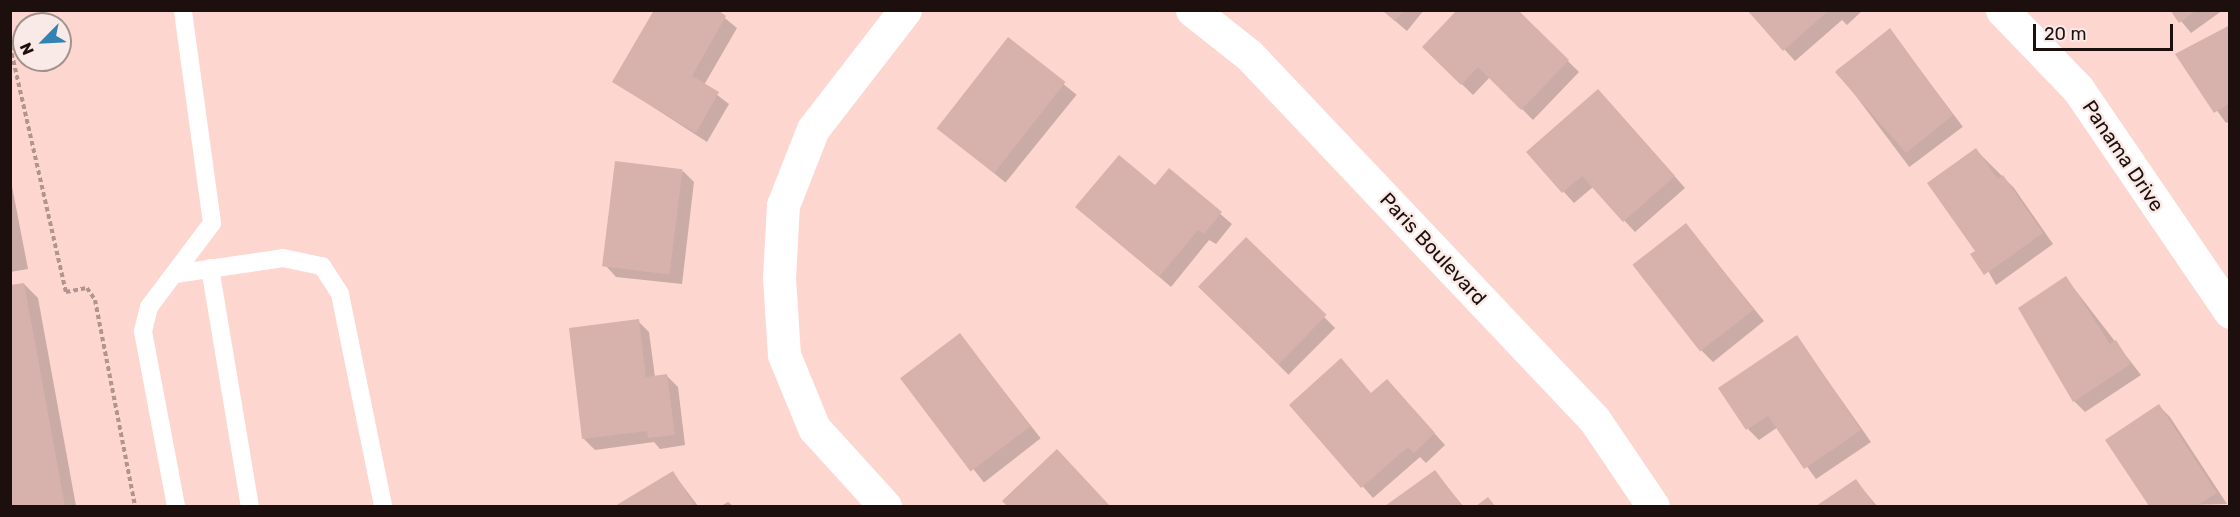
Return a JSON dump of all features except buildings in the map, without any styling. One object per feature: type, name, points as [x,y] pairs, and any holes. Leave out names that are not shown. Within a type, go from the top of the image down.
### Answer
[{"type":"street","points":[[885,507],[814,428],[784,355],[779,278],[783,205],[813,129],[905,10]]},
{"type":"street","name":"Paris Boulevard","points":[[1192,10],[1250,55],[1594,419],[1653,507]]},
{"type":"street","name":"Panama Drive","points":[[2002,10],[2078,89],[2229,312]]},
{"type":"lane","points":[[176,507],[143,331],[149,307],[212,223],[183,10]]},
{"type":"lane","points":[[175,274],[283,258],[322,267],[340,294],[383,507]]},
{"type":"lane","points":[[210,268],[250,507]]},
{"type":"path","points":[[10,46],[66,292],[87,288],[95,300],[135,507]]}]
